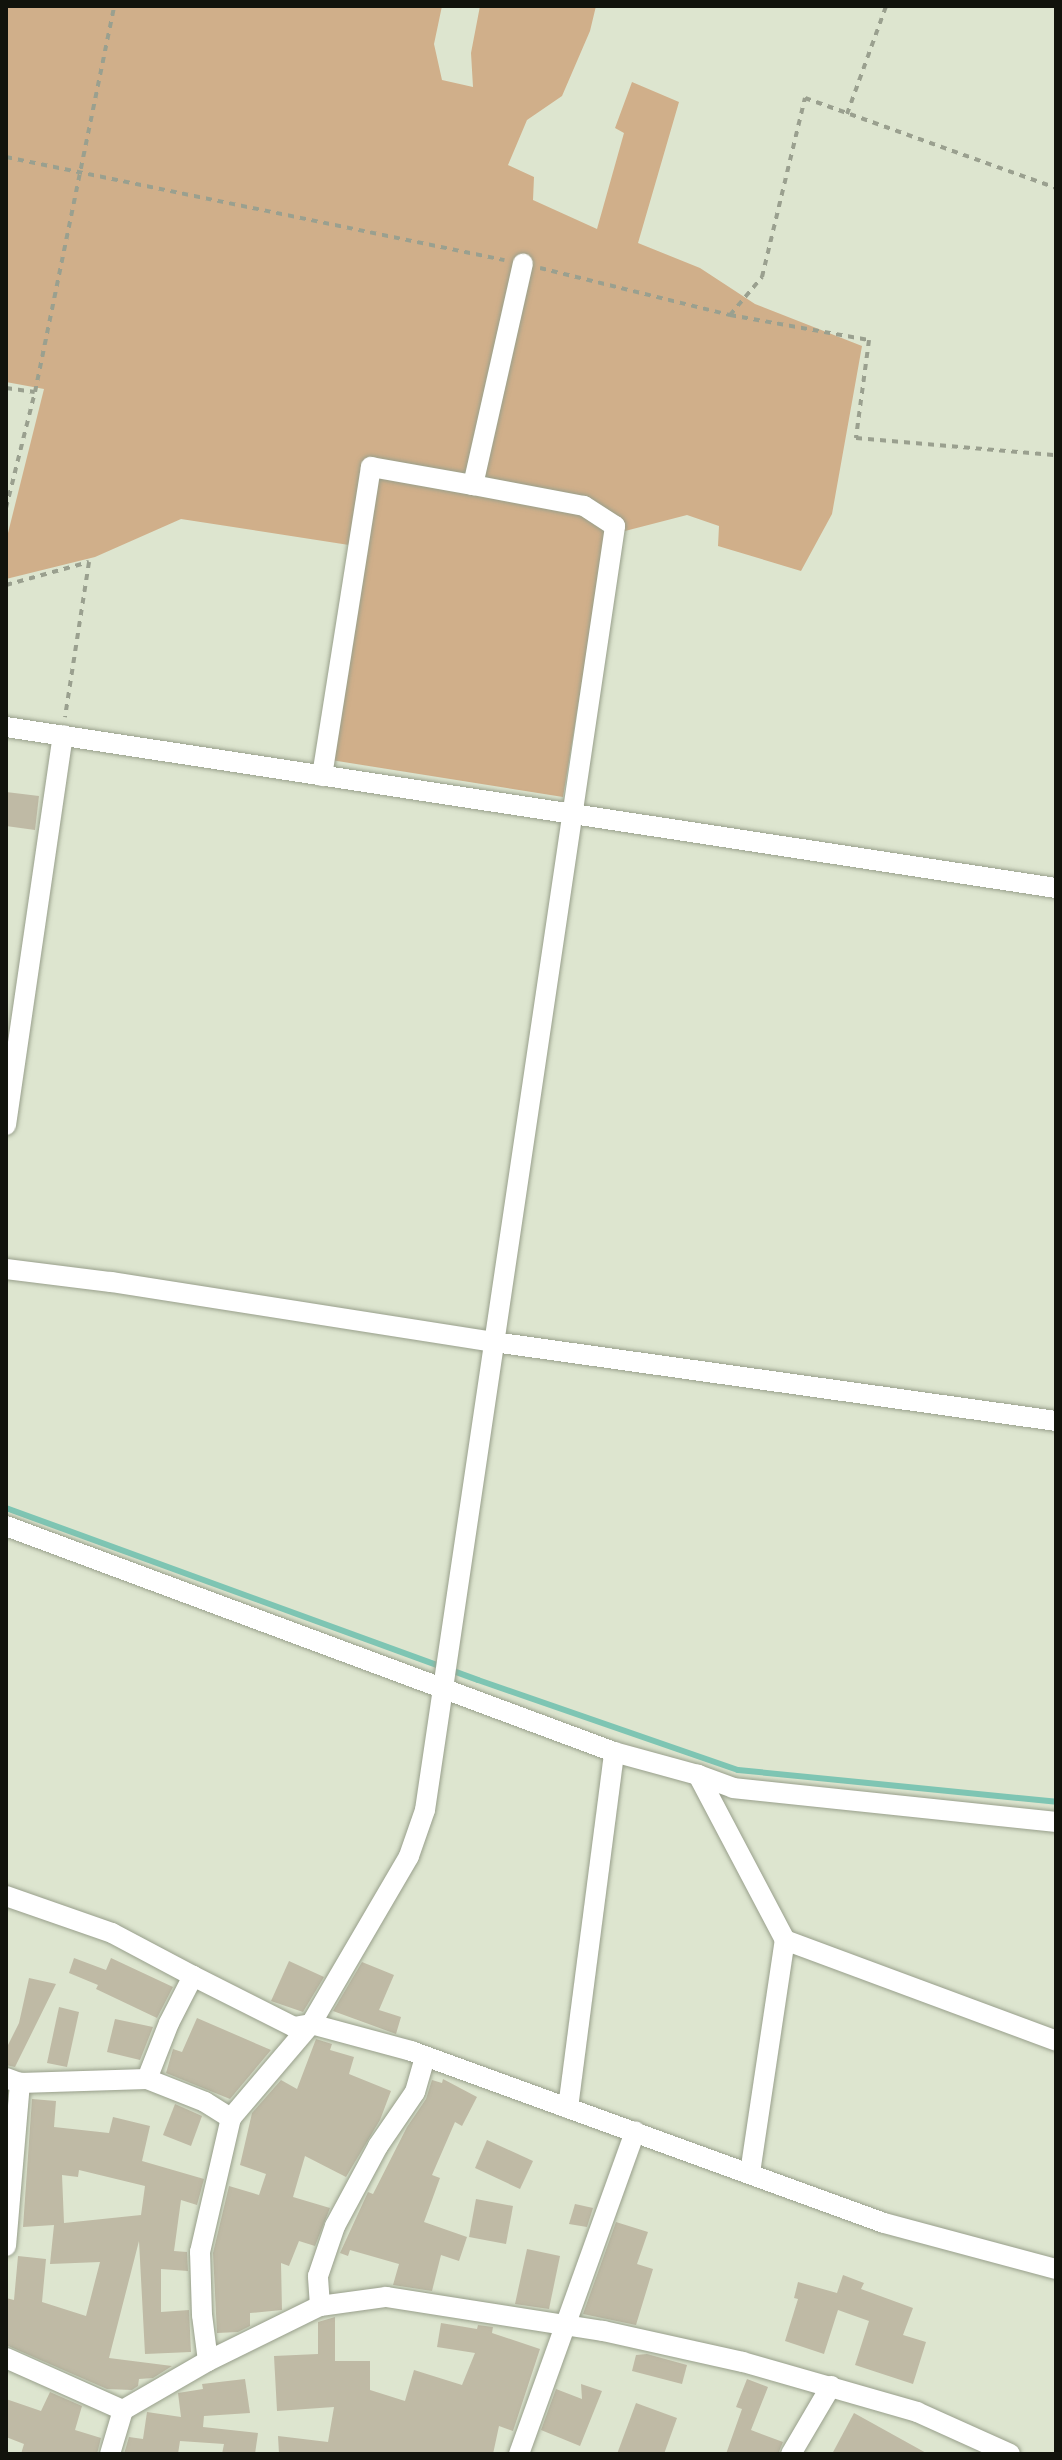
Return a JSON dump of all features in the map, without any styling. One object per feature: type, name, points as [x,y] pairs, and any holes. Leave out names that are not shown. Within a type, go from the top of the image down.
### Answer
[{"type":"street","points":[[473,485],[523,264]]},
{"type":"street","points":[[208,2361],[202,2315],[200,2252],[231,2118],[311,2024],[409,1856],[425,1810],[615,526],[584,506],[371,467],[322,776]]},
{"type":"street","points":[[6,727],[1056,888]]},
{"type":"street","points":[[6,1125],[63,735]]},
{"type":"street","points":[[6,1269],[1056,1421]]},
{"type":"street","points":[[6,1526],[442,1685],[614,1752],[733,1788],[1056,1822]]},
{"type":"street","points":[[568,2108],[614,1752]]},
{"type":"street","points":[[698,1775],[785,1940],[750,2173]]},
{"type":"street","points":[[6,1896],[112,1933],[294,2027],[311,2024],[425,2056],[884,2223],[1056,2269]]},
{"type":"street","points":[[785,1940],[1056,2041]]},
{"type":"street","points":[[147,2079],[169,2023],[193,1976]]},
{"type":"street","points":[[320,2306],[318,2276],[335,2226],[378,2146],[415,2092],[425,2056]]},
{"type":"street","points":[[6,2246],[13,2080],[147,2079],[205,2102],[231,2118]]},
{"type":"street","points":[[519,2454],[635,2131]]},
{"type":"street","points":[[110,2454],[123,2410],[208,2361],[320,2306],[386,2297],[670,2344],[917,2412],[1010,2454]]},
{"type":"street","points":[[6,2358],[123,2410]]},
{"type":"street","points":[[791,2454],[831,2386]]},
{"type":"path","points":[[6,508],[35,392],[114,6]]},
{"type":"path","points":[[847,114],[886,6]]},
{"type":"path","points":[[730,315],[762,277],[805,98],[1056,188]]},
{"type":"path","points":[[6,157],[412,244],[523,264],[730,315],[869,340],[856,438],[1056,455]]},
{"type":"path","points":[[6,388],[35,392]]},
{"type":"path","points":[[6,585],[89,562],[63,735]]},
{"type":"shaded area","points":[[6,6],[442,6],[434,44],[442,80],[473,87],[471,53],[480,6],[596,6],[590,31],[562,96],[527,120],[508,165],[534,177],[533,200],[597,229],[624,133],[615,128],[632,82],[679,102],[638,243],[700,268],[755,304],[862,346],[832,514],[801,571],[718,546],[719,526],[687,515],[625,531],[590,501],[368,460],[349,545],[181,519],[95,557],[6,579],[6,541],[44,389],[6,382]]},
{"type":"shaded area","points":[[378,476],[580,512],[607,530],[563,797],[331,760]]},
{"type":"building","points":[[6,792],[39,796],[35,830],[6,826]]},
{"type":"building","points":[[74,1958],[106,1970],[111,1958],[173,1987],[157,2018],[96,1989],[98,1985],[69,1973]]},
{"type":"building","points":[[289,1961],[324,1977],[303,2012],[271,2001]]},
{"type":"building","points":[[362,1962],[394,1975],[379,2010],[401,2017],[396,2034],[333,2011]]},
{"type":"building","points":[[29,1978],[56,1984],[15,2067],[6,2065],[6,2049],[19,2023]]},
{"type":"building","points":[[59,2007],[79,2012],[67,2067],[47,2063]]},
{"type":"building","points":[[197,2018],[271,2050],[230,2099],[166,2073],[173,2049],[182,2052]]},
{"type":"building","points":[[115,2019],[153,2027],[140,2060],[107,2052]]},
{"type":"building","points":[[316,2039],[332,2044],[330,2050],[354,2057],[349,2074],[391,2091],[380,2120],[346,2177],[305,2156],[293,2197],[330,2208],[315,2246],[299,2241],[289,2266],[281,2263],[282,2310],[250,2313],[250,2326],[238,2332],[217,2333],[213,2253],[229,2186],[259,2195],[266,2174],[240,2165],[252,2113],[281,2080],[297,2089]]},
{"type":"building","points":[[443,2079],[477,2097],[462,2126],[455,2122],[432,2175],[440,2178],[424,2222],[467,2237],[459,2261],[441,2255],[432,2291],[393,2285],[399,2264],[350,2250],[348,2256],[340,2253],[368,2192],[373,2194],[407,2127],[426,2099],[432,2080],[442,2083]]},
{"type":"building","points":[[32,2099],[56,2101],[54,2127],[109,2133],[113,2117],[150,2126],[142,2161],[204,2179],[197,2205],[181,2200],[174,2251],[187,2252],[188,2271],[161,2269],[161,2312],[189,2310],[191,2352],[145,2354],[139,2241],[109,2358],[172,2366],[153,2378],[139,2379],[138,2386],[132,2390],[107,2389],[6,2345],[6,2298],[14,2300],[18,2256],[46,2259],[42,2302],[86,2316],[100,2262],[50,2264],[54,2225],[23,2227]],"holes":[[[79,2170],[145,2186],[141,2215],[64,2223],[62,2175],[78,2177]]]},
{"type":"building","points":[[175,2104],[202,2116],[191,2146],[163,2135]]},
{"type":"building","points":[[487,2140],[533,2161],[520,2189],[475,2168]]},
{"type":"building","points":[[476,2199],[513,2206],[506,2244],[469,2237]]},
{"type":"building","points":[[575,2204],[593,2208],[587,2227],[569,2224]]},
{"type":"building","points":[[616,2222],[648,2232],[637,2264],[653,2269],[636,2325],[583,2314]]},
{"type":"building","points":[[527,2249],[560,2256],[549,2309],[515,2304]]},
{"type":"building","points":[[843,2275],[864,2283],[861,2289],[913,2308],[903,2335],[926,2342],[913,2384],[855,2365],[869,2321],[838,2310],[824,2354],[785,2341],[798,2299],[794,2298],[798,2282],[837,2293]]},
{"type":"building","points":[[335,2317],[335,2361],[370,2361],[370,2390],[405,2401],[414,2370],[462,2385],[475,2353],[437,2347],[441,2323],[477,2329],[478,2325],[493,2327],[492,2333],[540,2349],[513,2431],[499,2426],[493,2454],[279,2454],[278,2436],[328,2442],[334,2407],[277,2411],[274,2356],[318,2354],[318,2322]]},
{"type":"building","points":[[647,2354],[687,2365],[682,2384],[632,2371],[636,2355]]},
{"type":"building","points":[[245,2379],[250,2413],[204,2416],[203,2427],[258,2433],[255,2454],[222,2454],[224,2444],[180,2441],[178,2454],[124,2454],[129,2437],[143,2439],[147,2412],[181,2417],[178,2393],[203,2389],[202,2384]]},
{"type":"building","points":[[747,2379],[768,2387],[751,2430],[783,2442],[778,2454],[726,2454],[742,2409],[736,2407]]},
{"type":"building","points":[[581,2384],[602,2391],[580,2446],[541,2430],[556,2389],[582,2399]]},
{"type":"building","points":[[50,2392],[82,2406],[75,2430],[101,2438],[97,2454],[21,2454],[24,2444],[6,2437],[6,2399],[41,2411]]},
{"type":"building","points":[[636,2403],[677,2418],[664,2454],[617,2454]]},
{"type":"building","points":[[854,2413],[928,2454],[832,2454]]},
{"type":"waterway","points":[[6,1508],[478,1680],[738,1770],[1056,1802]]}]
